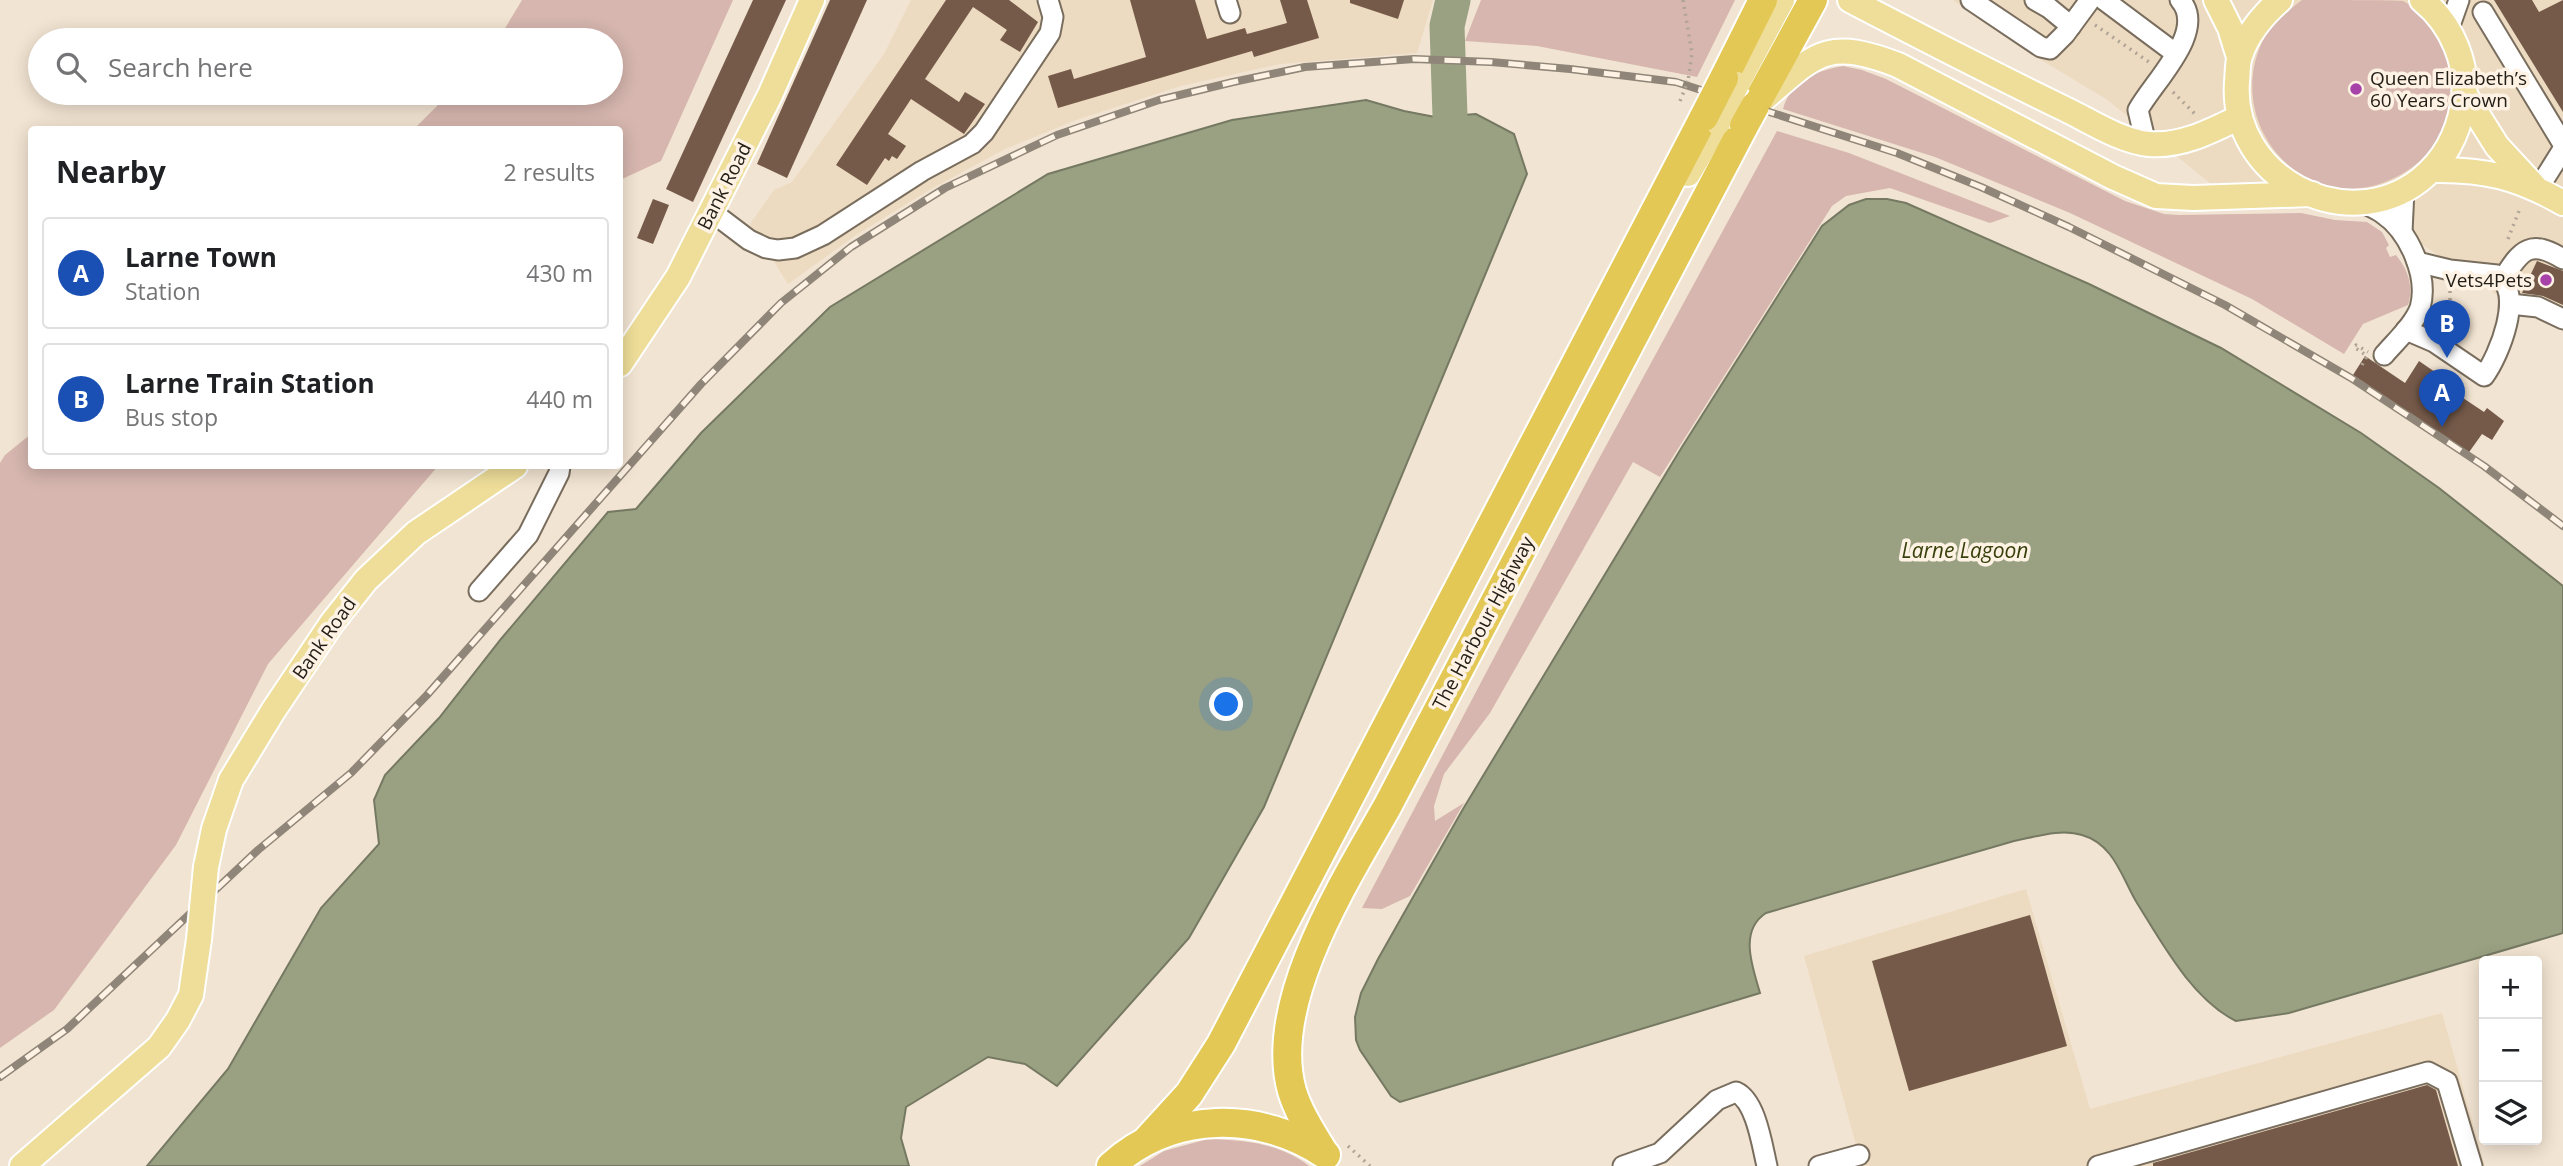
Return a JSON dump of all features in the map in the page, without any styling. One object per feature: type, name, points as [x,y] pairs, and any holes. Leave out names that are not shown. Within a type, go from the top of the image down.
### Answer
[{"type":"highway","points":[[1731,118],[1731,81],[1763,0]]},
{"type":"highway","points":[[1147,1140],[1189,1094],[1221,1044],[1650,221],[1731,118],[1813,0]]},
{"type":"highway","name":"The Harbour Highway","points":[[1335,1153],[1299,1111],[1292,1089],[1287,1054],[1293,1012],[1309,955],[1342,886],[1387,807],[1731,118]]},
{"type":"highway","points":[[1111,1166],[1126,1152],[1172,1129],[1224,1121],[1272,1129],[1335,1153]]},
{"type":"main road","name":"Bank Road","points":[[623,360],[678,277],[770,95],[812,0]]},
{"type":"main road","points":[[1731,81],[1782,0]]},
{"type":"main road","points":[[1850,0],[2106,129],[2146,144],[2171,144],[2208,132],[2240,117]]},
{"type":"main road","points":[[1893,0],[1912,32]]},
{"type":"main road","points":[[2216,0],[2230,29],[2239,57],[2236,94],[2249,143],[2265,166],[2287,181],[2336,203],[2363,203],[2389,197],[2404,190],[2432,170],[2449,148],[2460,123],[2465,95],[2463,67],[2442,20],[2422,0]]},
{"type":"main road","points":[[2239,57],[2262,17],[2280,0]]},
{"type":"main road","points":[[1731,118],[1805,63],[1826,52],[1852,52],[1898,65],[2113,177],[2155,196],[2193,198],[2312,194]]},
{"type":"main road","points":[[2465,95],[2497,146],[2536,188]]},
{"type":"main road","points":[[2432,170],[2479,170],[2536,188],[2563,203]]},
{"type":"main road","name":"Bank Road","points":[[22,1166],[159,1047],[178,1020],[191,995],[200,939],[206,867],[214,830],[231,780],[332,623],[366,580],[416,533],[511,469]]},
{"type":"street","points":[[712,212],[750,240],[766,248],[795,248],[816,239],[922,171],[969,146],[984,132],[1050,33],[1053,17],[1048,0]]},
{"type":"street","points":[[1970,0],[2041,47],[2050,49],[2090,0]]},
{"type":"street","points":[[2035,0],[2071,26]]},
{"type":"street","points":[[2104,0],[2175,53]]},
{"type":"street","points":[[2146,144],[2138,110],[2174,60],[2189,27],[2187,7],[2180,0]]},
{"type":"street","points":[[2448,31],[2459,0]]},
{"type":"street","points":[[2483,12],[2563,146],[2536,188]]},
{"type":"street","points":[[2402,232],[2404,190]]},
{"type":"street","points":[[2363,203],[2383,214],[2402,232],[2417,262],[2423,283],[2419,310],[2384,355]]},
{"type":"street","points":[[2503,279],[2524,251],[2536,247],[2546,248],[2563,259]]},
{"type":"street","points":[[2406,330],[2441,347],[2484,376],[2502,342],[2510,304],[2508,287],[2497,275],[2450,270],[2417,262]]},
{"type":"street","points":[[2510,304],[2538,307],[2563,319]]},
{"type":"street","points":[[479,591],[528,534],[560,469]]},
{"type":"street","points":[[2098,1166],[2428,1072],[2447,1082],[2472,1166]]},
{"type":"street","points":[[1623,1166],[1660,1153],[1717,1100],[1734,1092],[1743,1095],[1751,1107],[1767,1166]]},
{"type":"street","points":[[1819,1166],[1859,1155]]},
{"type":"path","points":[[1680,101],[1688,81],[1692,53],[1684,0]]},
{"type":"path","points":[[2519,211],[2508,239],[2520,255]]},
{"type":"path","points":[[2439,334],[2448,318],[2450,270]]},
{"type":"path","points":[[1335,1153],[1370,1166]]},
{"type":"shaded area","points":[[522,0],[733,0],[661,161],[623,179],[623,126],[417,126],[438,105],[623,105],[623,28],[505,28]]},
{"type":"shaded area","points":[[911,0],[1433,0],[1417,53],[1280,64],[1181,86],[1076,120],[1005,149],[931,189],[856,235],[788,284],[750,224],[774,190],[792,182],[884,54]]},
{"type":"shaded area","points":[[1481,0],[1735,0],[1697,77],[1537,46],[1465,41]]},
{"type":"shaded area","points":[[1953,0],[2563,0],[2563,322],[2518,309],[2371,210],[2242,209],[2106,99],[2031,54]]},
{"type":"shaded area","points":[[2302,0],[2403,1],[2428,21],[2438,35],[2450,67],[2452,100],[2448,116],[2431,149],[2414,166],[2394,178],[2363,188],[2333,187],[2306,177],[2283,160],[2265,136],[2255,109],[2253,78],[2260,47],[2272,26]]},
{"type":"shaded area","points":[[1843,66],[1886,79],[2125,201],[2164,214],[2301,213],[2335,220],[2367,222],[2382,232],[2389,245],[2386,248],[2390,257],[2396,255],[2404,266],[2410,285],[2408,305],[2363,324],[2344,354],[2252,299],[2070,213],[1935,157],[1783,109],[1792,91],[1806,78]]},
{"type":"shaded area","points":[[1777,131],[1849,153],[2010,216],[1990,223],[1890,188],[1846,196],[1832,206],[1660,477],[1633,462],[1490,713],[1444,774],[1434,806],[1435,821],[1464,803],[1410,896],[1382,909],[1362,908],[1595,466]]},
{"type":"shaded area","points":[[28,436],[28,469],[435,469],[268,664],[176,845],[54,1010],[0,1048],[0,463],[5,455]]},
{"type":"shaded area","points":[[2026,889],[2090,1109],[2442,1013],[2485,1166],[1862,1166],[1804,956]]},
{"type":"shaded area","points":[[1208,1139],[1261,1144],[1286,1152],[1309,1166],[1140,1166],[1164,1151]]},
{"type":"water","points":[[1366,100],[1435,117],[1476,114],[1514,134],[1527,174],[1264,807],[1189,938],[1057,1086],[1025,1064],[988,1057],[906,1107],[901,1138],[909,1166],[147,1166],[228,1069],[321,908],[379,844],[374,800],[385,775],[439,718],[501,639],[608,512],[636,509],[701,433],[830,307],[1048,174],[1232,120]]},
{"type":"water","name":"Larne Lagoon","points":[[1866,199],[1906,203],[2089,284],[2221,348],[2361,433],[2439,488],[2563,586],[2563,933],[2289,1013],[2236,1021],[2205,999],[2179,969],[2137,903],[2116,863],[2102,846],[2093,839],[2074,833],[2048,834],[2014,841],[1766,913],[1757,921],[1750,940],[1751,961],[1760,993],[1400,1102],[1391,1096],[1356,1040],[1355,1017],[1361,993],[1378,959],[1463,809],[1682,447],[1822,226],[1849,205]]},
{"type":"building","points":[[753,0],[786,0],[693,202],[666,189]]},
{"type":"building","points":[[830,0],[867,0],[787,178],[757,164]]},
{"type":"building","points":[[946,0],[1009,0],[1038,22],[1020,52],[1000,40],[1007,30],[973,7],[925,79],[959,102],[965,92],[985,104],[964,134],[911,99],[888,134],[906,146],[897,159],[892,156],[889,161],[885,158],[867,185],[836,165]]},
{"type":"building","points":[[1130,0],[1195,0],[1207,39],[1245,28],[1247,34],[1287,23],[1280,0],[1307,0],[1319,38],[1254,57],[1252,51],[1058,108],[1048,76],[1071,69],[1074,79],[1146,57]]},
{"type":"building","points":[[1350,0],[1404,0],[1398,19],[1350,3]]},
{"type":"building","points":[[2494,0],[2532,0],[2539,12],[2563,0],[2563,112]]},
{"type":"building","points":[[653,199],[669,205],[653,244],[637,238]]},
{"type":"building","name":"Vets4Pets","points":[[2537,261],[2563,271],[2563,305],[2543,296],[2522,293]]},
{"type":"building","points":[[2365,356],[2405,383],[2419,361],[2451,383],[2448,388],[2484,412],[2487,408],[2504,421],[2492,440],[2482,434],[2467,455],[2353,375]]},
{"type":"building","points":[[2030,915],[2067,1046],[1909,1091],[1872,961]]},
{"type":"building","points":[[2427,1085],[2436,1090],[2458,1166],[2153,1166],[2153,1163]]},
{"type":"waterway","points":[[1450,116],[1447,26],[1453,0]]},
{"type":"railway","points":[[0,1077],[67,1029],[258,850],[351,773],[427,695],[701,384],[781,303],[851,247],[945,188],[1057,135],[1159,100],[1233,82],[1305,67],[1414,59],[1570,69],[1676,82],[1897,153],[2069,227],[2225,305],[2351,378],[2484,466],[2563,526]]},
{"type":"place","name":"Queen Elizabeth’s 60 Years Crown","points":[[2356,89]]},
{"type":"place","name":"Vets4Pets","points":[[2546,280]]},
{"type":"place","name":"Larne Train Station","points":[[2447,358]]},
{"type":"place","name":"Larne Town","points":[[2442,427]]}]
